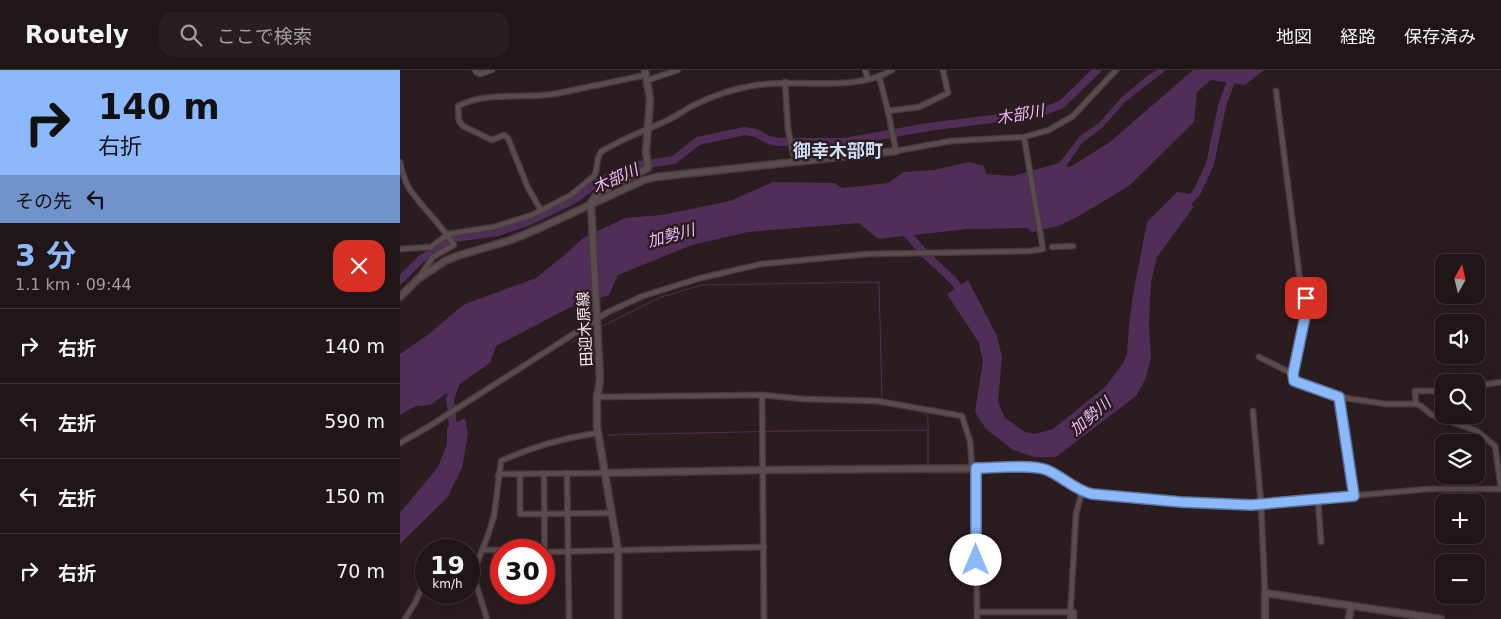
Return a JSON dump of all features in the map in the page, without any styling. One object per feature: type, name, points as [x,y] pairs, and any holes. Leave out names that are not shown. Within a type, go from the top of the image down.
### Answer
[{"type":"street","points":[[475,70],[480,74],[492,70]]},
{"type":"street","points":[[541,210],[528,188],[508,138],[504,135],[492,140],[463,126],[459,121],[458,106],[469,100],[480,98],[554,94],[678,70]]},
{"type":"street","points":[[864,70],[868,79]]},
{"type":"street","points":[[400,249],[432,246],[449,236],[494,227],[532,215],[571,195],[594,176],[598,155],[601,152],[648,128],[667,121],[711,97],[756,85],[785,82],[838,83],[868,79],[892,70]]},
{"type":"street","points":[[888,111],[919,107],[948,93],[943,70]]},
{"type":"street","points":[[400,297],[418,280],[445,261],[511,240],[629,186],[656,177],[825,158],[860,156],[951,142],[1024,139],[1049,130],[1073,116],[1116,70]]},
{"type":"street","points":[[592,203],[597,194],[648,168],[646,152],[650,100],[646,75]]},
{"type":"street","points":[[879,76],[896,151]]},
{"type":"street","points":[[785,82],[789,132],[793,154],[825,158]]},
{"type":"street","points":[[498,476],[501,474],[544,473],[1032,468],[1045,470],[1082,491],[1147,499],[1251,505],[1436,489],[1501,489],[1495,446],[1476,431],[1432,415],[1416,404],[1386,404],[1339,397],[1294,381],[1293,374],[1306,312],[1311,308],[1301,288],[1276,91]]},
{"type":"street","points":[[400,443],[608,312],[660,290],[761,264],[868,254],[1030,251],[1042,249],[1024,139]]},
{"type":"street","points":[[400,162],[403,176],[409,188],[449,236],[454,245],[433,257],[418,280]]},
{"type":"street","name":"田迎木原線","points":[[592,203],[600,380],[597,397],[597,433],[618,550],[618,619]]},
{"type":"street","points":[[1052,247],[1072,246]]},
{"type":"street","points":[[1259,357],[1293,374]]},
{"type":"street","points":[[1485,385],[1501,382]]},
{"type":"street","points":[[1416,404],[1415,391],[1435,391]]},
{"type":"street","points":[[762,395],[764,619]]},
{"type":"street","points":[[597,397],[762,395],[804,399],[878,400],[962,416],[970,441],[974,468],[977,619]]},
{"type":"street","points":[[1339,397],[1354,496]]},
{"type":"street","points":[[1253,411],[1262,504],[1265,619]]},
{"type":"street","points":[[480,556],[494,516],[501,461],[523,451],[597,433]]},
{"type":"street","points":[[544,473],[544,539]]},
{"type":"street","points":[[567,473],[569,619]]},
{"type":"street","points":[[520,474],[520,514],[612,513]]},
{"type":"street","points":[[1072,619],[1074,612],[1071,612],[1076,514],[1082,491]]},
{"type":"street","points":[[1318,499],[1321,542]]},
{"type":"street","points":[[555,552],[764,547]]},
{"type":"street","points":[[483,550],[490,550]]},
{"type":"street","points":[[1265,593],[1441,619]]},
{"type":"street","points":[[480,599],[487,619]]},
{"type":"street","points":[[404,619],[415,603]]},
{"type":"street","points":[[1349,619],[1351,606]]},
{"type":"street","points":[[977,612],[1071,612]]},
{"type":"water","points":[[1157,70],[1166,70],[1125,102],[1103,127],[1082,143],[1066,166],[1070,167],[1110,142],[1193,70],[1264,70],[1245,85],[1211,80],[1197,92],[1194,122],[1129,186],[1079,216],[1058,226],[1032,232],[1027,228],[968,229],[878,239],[859,223],[748,232],[692,245],[618,275],[609,295],[569,308],[496,346],[490,363],[430,405],[416,406],[400,415],[400,354],[429,334],[463,305],[536,278],[583,238],[625,218],[662,215],[730,201],[773,182],[835,183],[842,188],[888,183],[904,172],[934,170],[969,162],[984,166],[986,174],[1013,176],[1059,163],[1080,136],[1099,123],[1121,98]]},
{"type":"water","points":[[1177,192],[1190,194],[1193,208],[1157,257],[1151,282],[1149,322],[1151,359],[1145,380],[1136,396],[1056,457],[1034,457],[1013,450],[986,429],[975,412],[983,361],[979,343],[947,294],[968,280],[997,336],[1002,357],[998,402],[1005,418],[1025,432],[1034,434],[1053,429],[1105,387],[1127,355],[1133,295],[1147,222]]},
{"type":"water","points":[[465,418],[468,434],[462,468],[447,498],[400,544],[400,513],[438,467],[447,444],[447,427]]},
{"type":"waterway","name":"木部川","points":[[400,280],[420,260],[455,238],[498,232],[530,221],[574,200],[596,183],[633,166],[674,160],[698,141],[745,131],[756,133],[769,140],[778,142],[845,142],[928,127],[1040,113],[1062,104],[1097,70]]},
{"type":"waterway","name":"加勢川","points":[[1184,206],[1197,192],[1210,164],[1222,106],[1235,70]]},
{"type":"waterway","name":"加勢川","points":[[903,229],[927,256],[953,280],[963,294]]},
{"type":"waterway","points":[[601,327],[661,297],[702,285],[879,282],[882,401]]},
{"type":"waterway","points":[[572,342],[593,331]]},
{"type":"waterway","name":"加勢川","points":[[454,433],[450,399],[457,379]]},
{"type":"waterway","points":[[883,404],[923,411],[928,417],[928,467]]},
{"type":"waterway","points":[[608,435],[929,430]]},
{"type":"waterway","points":[[929,471],[929,473],[971,473],[973,475],[975,606]]},
{"type":"district","name":"御幸木部町","points":[[838,151]]},
{"type":"route","points":[[976,560],[976,468],[1044,469],[1082,491],[1092,494],[1147,499],[1251,505],[1354,496],[1339,397],[1294,381],[1293,374],[1306,312],[1311,308],[1306,298]]}]
